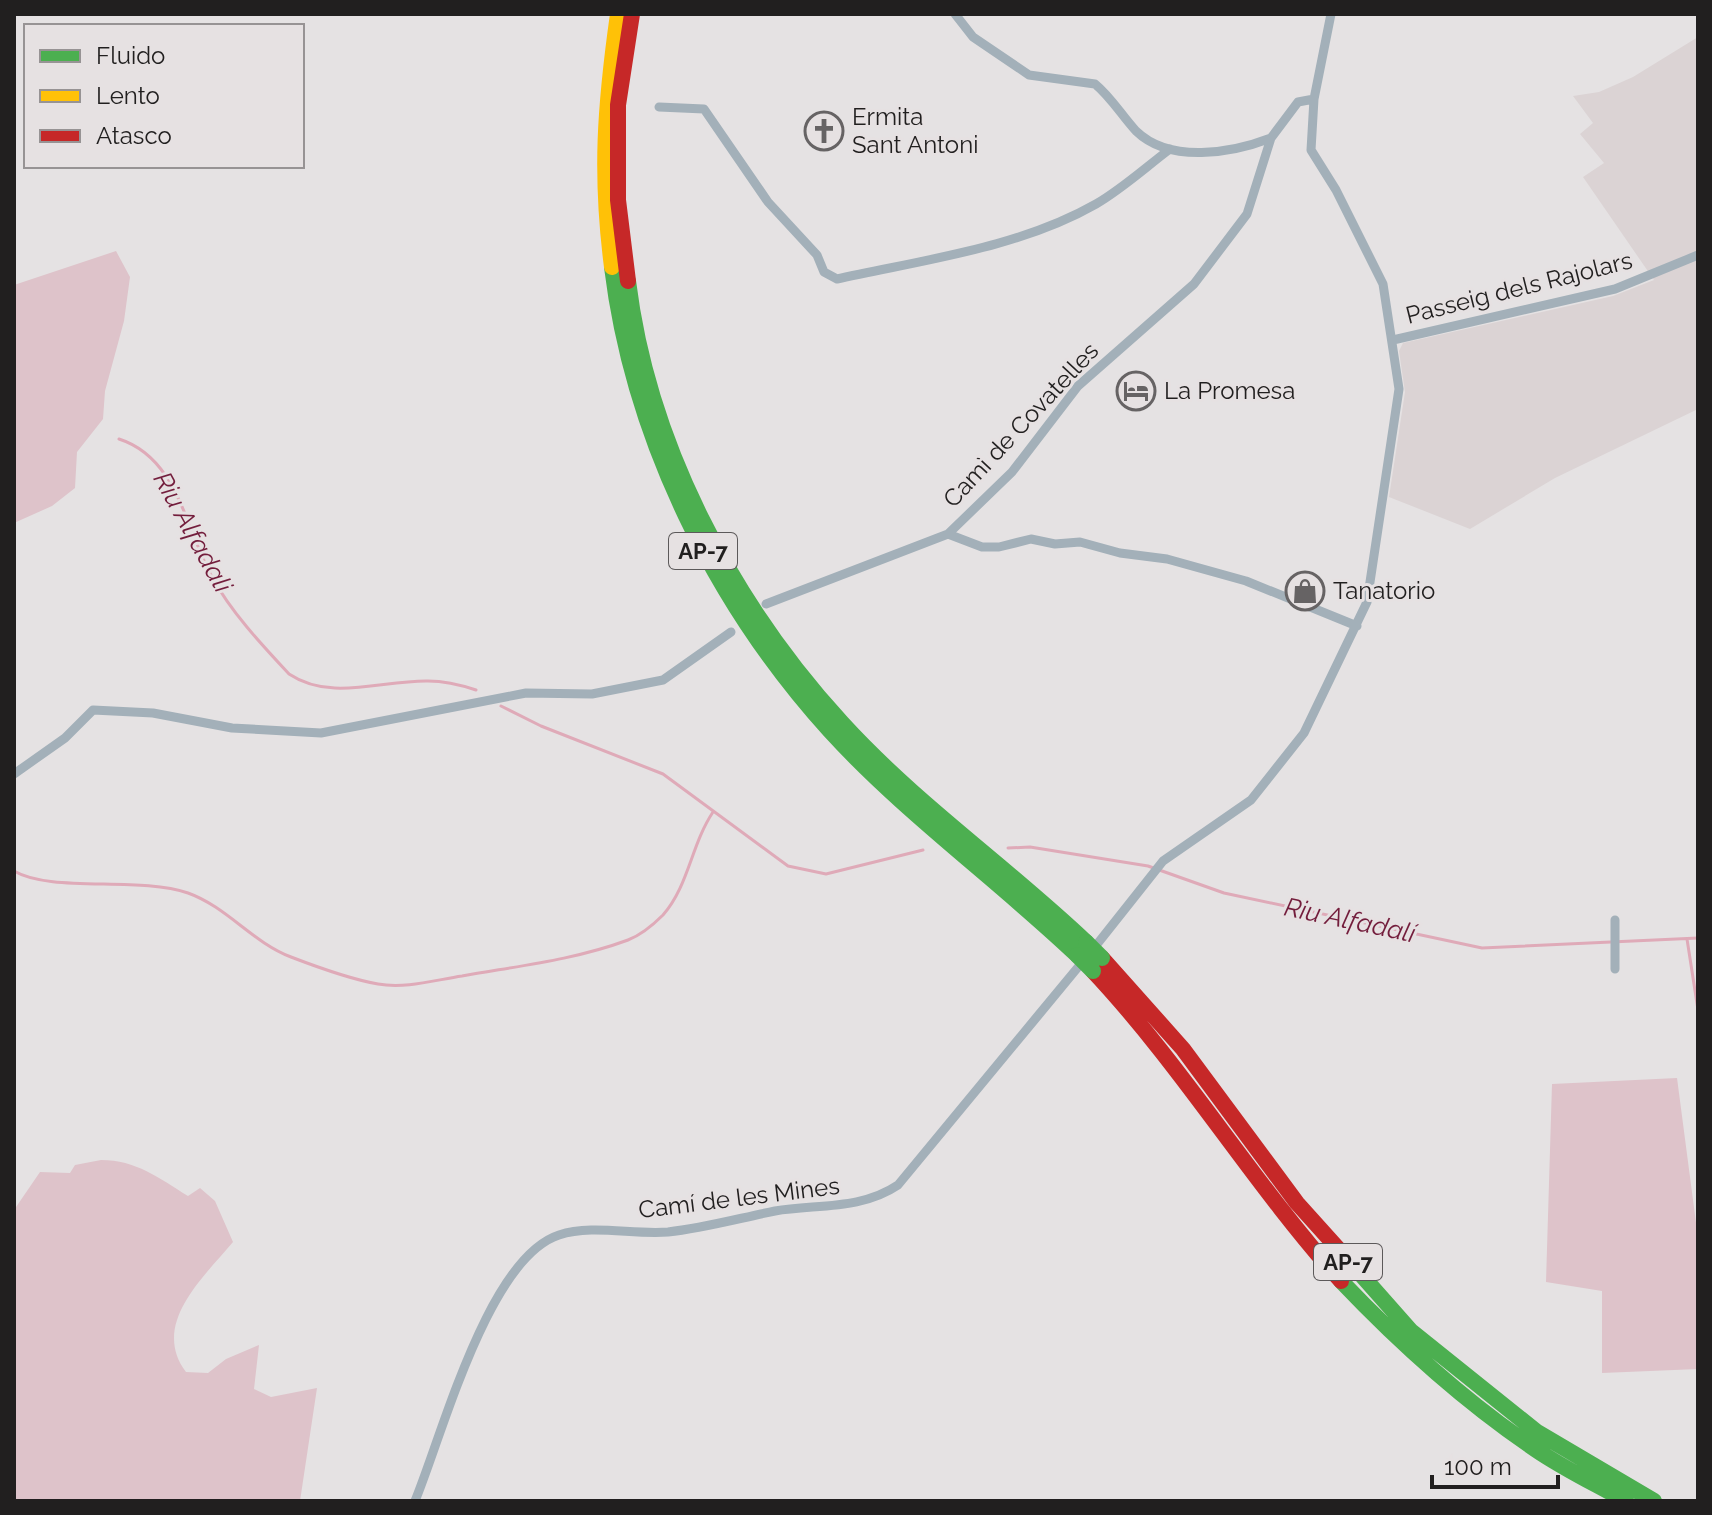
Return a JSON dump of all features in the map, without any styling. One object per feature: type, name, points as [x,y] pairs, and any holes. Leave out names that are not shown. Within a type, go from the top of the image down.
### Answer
[{"type":"highway","name":"AP-7","points":[[618,14],[605,122],[606,206],[623,338],[643,414],[692,530],[776,667],[830,731],[883,783],[1089,956],[1183,1049],[1297,1203],[1411,1331],[1537,1432],[1654,1501]]},
{"type":"highway","name":"AP-7","points":[[632,14],[621,97],[619,147],[621,211],[631,310],[655,401],[677,464],[730,573],[831,712],[893,772],[1044,901],[1172,1061],[1286,1216],[1367,1307],[1453,1387],[1538,1451],[1626,1501]]},
{"type":"street","points":[[955,14],[973,37],[1029,75],[1095,84],[1138,132],[1167,148],[1230,151],[1271,138]]},
{"type":"street","name":"Camí de les Mines","points":[[415,1501],[477,1335],[505,1285],[536,1249],[557,1235],[576,1232],[671,1231],[785,1210],[856,1203],[885,1194],[898,1185],[1089,956],[1163,861],[1251,800],[1304,733],[1357,626],[1369,589],[1399,401],[1393,340],[1380,276],[1336,190],[1313,159],[1311,132],[1314,99],[1331,14]]},
{"type":"street","name":"Camì de Covatelles","points":[[948,534],[1012,472],[1078,386],[1196,280],[1247,214],[1271,138],[1298,102],[1305,98],[1314,99]]},
{"type":"street","points":[[659,107],[704,109],[768,202],[817,255],[824,272],[837,279],[1051,225],[1096,203],[1167,148]]},
{"type":"street","name":"Passeig dels Rajolars","points":[[1393,340],[1615,289],[1698,255]]},
{"type":"street","points":[[766,604],[948,534],[982,547],[999,547],[1031,539],[1055,544],[1080,542],[1120,553],[1167,559],[1246,581],[1357,626]]},
{"type":"street","points":[[14,774],[65,738],[93,710],[153,713],[232,728],[321,733],[526,693],[592,694],[651,684],[663,680],[731,632]]},
{"type":"street","points":[[1614,923],[1615,969]]},
{"type":"shaded area","points":[[1698,37],[1698,409],[1555,478],[1470,529],[1389,497],[1405,392],[1399,351],[1403,343],[1613,296],[1654,280],[1583,177],[1604,163],[1580,134],[1593,123],[1573,96],[1599,92],[1633,77]]},
{"type":"shaded area","points":[[116,251],[130,277],[124,321],[105,391],[103,419],[77,452],[75,488],[52,506],[14,523],[14,285]]},
{"type":"shaded area","points":[[1677,1078],[1698,1238],[1698,1369],[1602,1373],[1602,1291],[1546,1282],[1552,1084]]},
{"type":"shaded area","points":[[101,1160],[136,1167],[188,1196],[200,1188],[215,1201],[233,1242],[185,1302],[174,1336],[176,1354],[186,1372],[208,1373],[226,1359],[259,1345],[254,1389],[271,1397],[317,1388],[300,1501],[14,1501],[14,1210],[40,1172],[70,1173],[75,1165]]},
{"type":"waterway","name":"Riu Alfadali","points":[[119,439],[139,448],[167,478],[212,577],[228,603],[289,674],[322,687],[357,688],[428,681],[476,690]]},
{"type":"waterway","points":[[501,706],[541,726],[663,774],[788,866],[826,874],[923,850]]},
{"type":"waterway","points":[[14,871],[30,878],[50,881],[145,885],[188,893],[291,957],[367,982],[409,985],[567,958],[638,935],[659,919],[672,903],[713,812]]},
{"type":"waterway","name":"Riu Alfadalí","points":[[1008,848],[1030,847],[1148,866],[1224,893],[1482,948],[1698,938]]},
{"type":"waterway","points":[[1687,939],[1698,1010]]},
{"type":"traffic: fast","points":[[612,267],[623,331],[639,394],[660,455],[686,516],[750,629],[788,682],[859,761],[1077,955]]},
{"type":"traffic: fast","points":[[628,281],[638,342],[654,402],[675,461],[701,518],[765,626],[802,676],[870,752],[930,808],[1086,942]]},
{"type":"traffic: fast","points":[[1086,942],[1102,958]]},
{"type":"traffic: fast","points":[[1077,955],[1093,971]]},
{"type":"traffic: fast","points":[[1342,1253],[1411,1331],[1537,1432],[1654,1501]]},
{"type":"traffic: fast","points":[[1341,1281],[1410,1349],[1483,1411],[1546,1456],[1626,1501]]},
{"type":"traffic: slow","points":[[612,267],[605,170],[610,79],[618,14]]},
{"type":"traffic: jam","points":[[628,281],[618,200],[618,105],[632,14]]},
{"type":"traffic: jam","points":[[1102,958],[1183,1049],[1297,1203],[1342,1253]]},
{"type":"traffic: jam","points":[[1093,971],[1158,1046],[1341,1281]]},
{"type":"place","name":"Ermita Sant Antoni","points":[[824,131]]},
{"type":"place","name":"La Promesa","points":[[1136,391]]},
{"type":"place","name":"Tanatorio","points":[[1305,591]]}]
